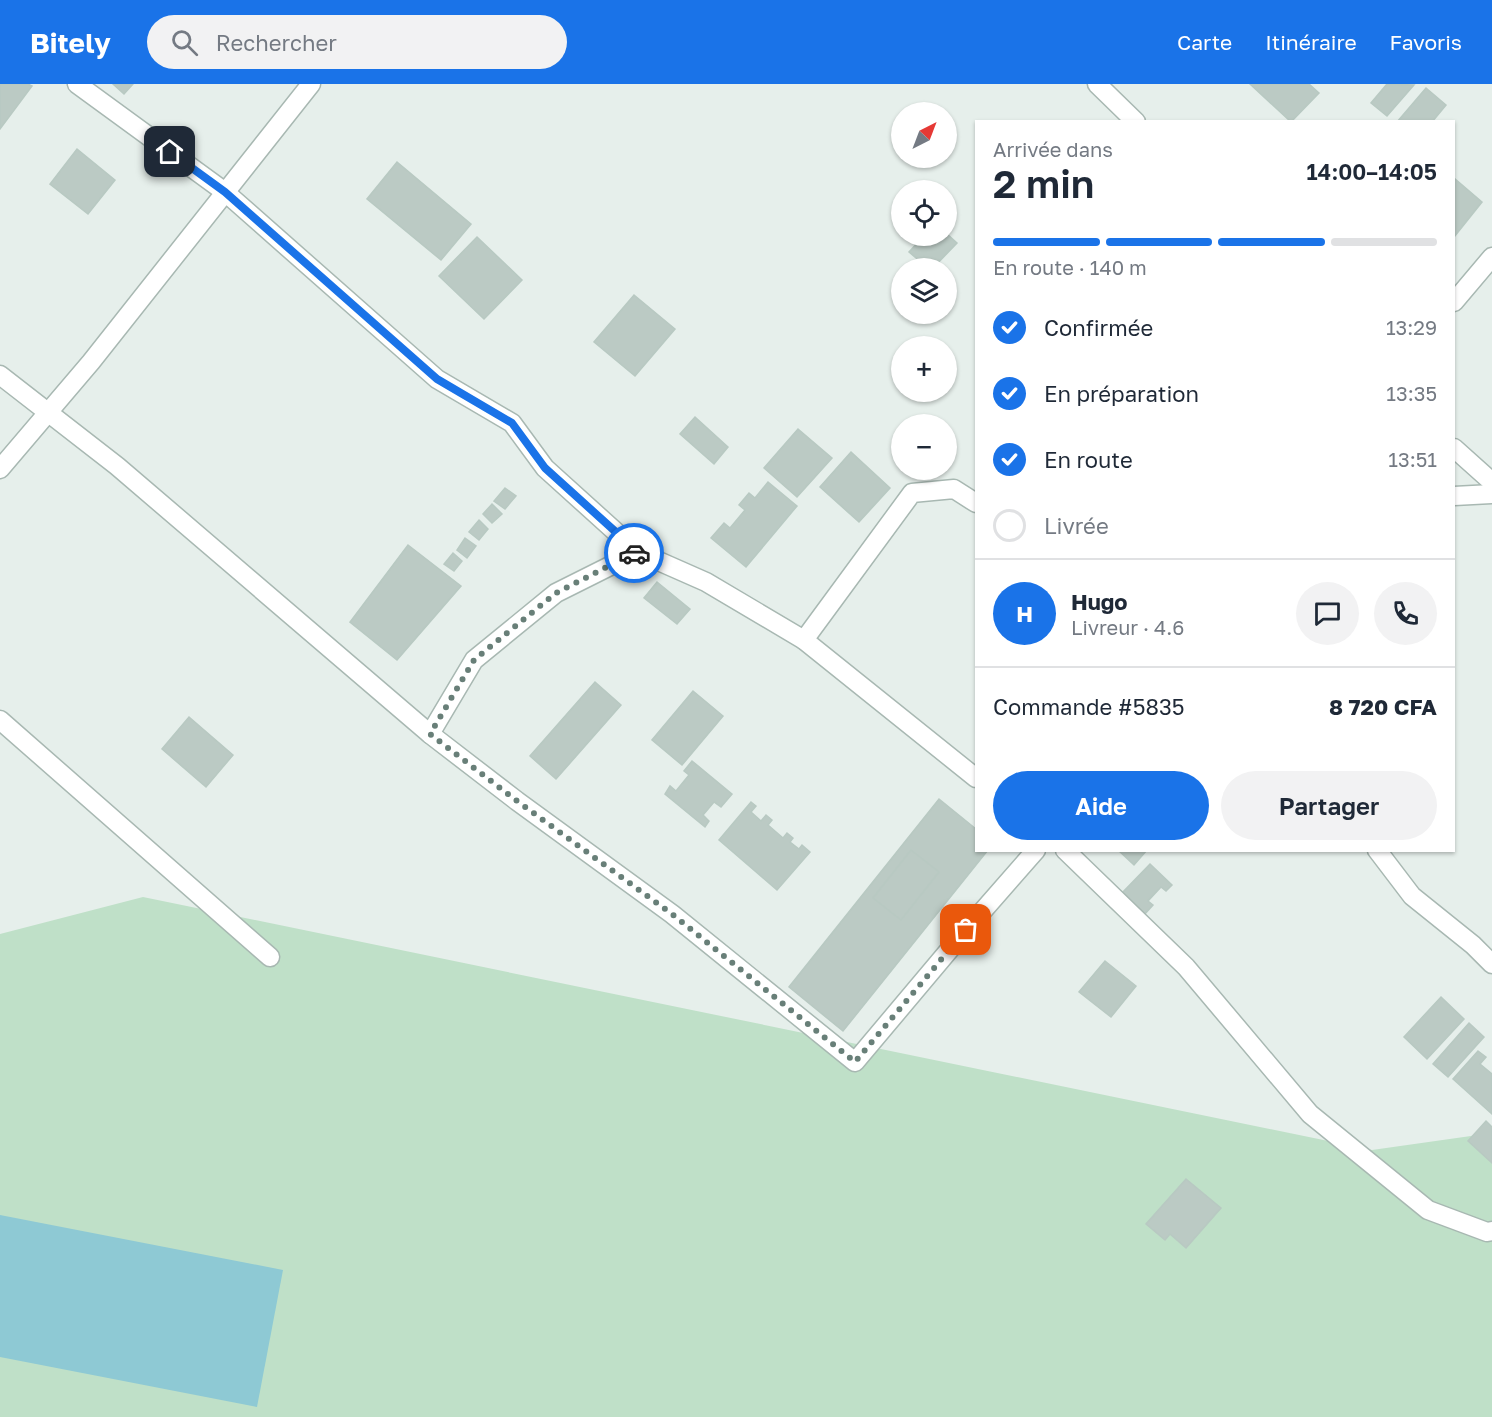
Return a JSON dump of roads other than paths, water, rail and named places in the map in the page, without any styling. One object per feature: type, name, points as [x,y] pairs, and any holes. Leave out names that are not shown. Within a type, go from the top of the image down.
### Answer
[{"type":"street","points":[[77,84],[225,192],[437,379],[512,423],[545,468],[638,552],[706,582],[804,640],[975,777]]},
{"type":"street","points":[[0,469],[91,362],[311,84]]},
{"type":"street","points":[[1097,84],[1134,120]]},
{"type":"street","points":[[1455,301],[1492,257]]},
{"type":"street","points":[[0,375],[117,466],[430,734],[517,801],[672,914],[855,1062],[1034,852]]},
{"type":"street","points":[[1455,449],[1492,482]]},
{"type":"street","points":[[804,640],[912,494],[954,489],[975,502]]},
{"type":"street","points":[[1455,496],[1492,494]]},
{"type":"street","points":[[430,734],[474,660],[556,593],[638,552]]},
{"type":"street","points":[[0,720],[270,957]]},
{"type":"street","points":[[1067,852],[1186,967],[1310,1114],[1428,1210],[1487,1232],[1492,1231]]},
{"type":"street","points":[[1379,852],[1412,896],[1473,945],[1492,964]]},
{"type":"water","points":[[0,1215],[283,1270],[257,1407],[0,1357]]}]
